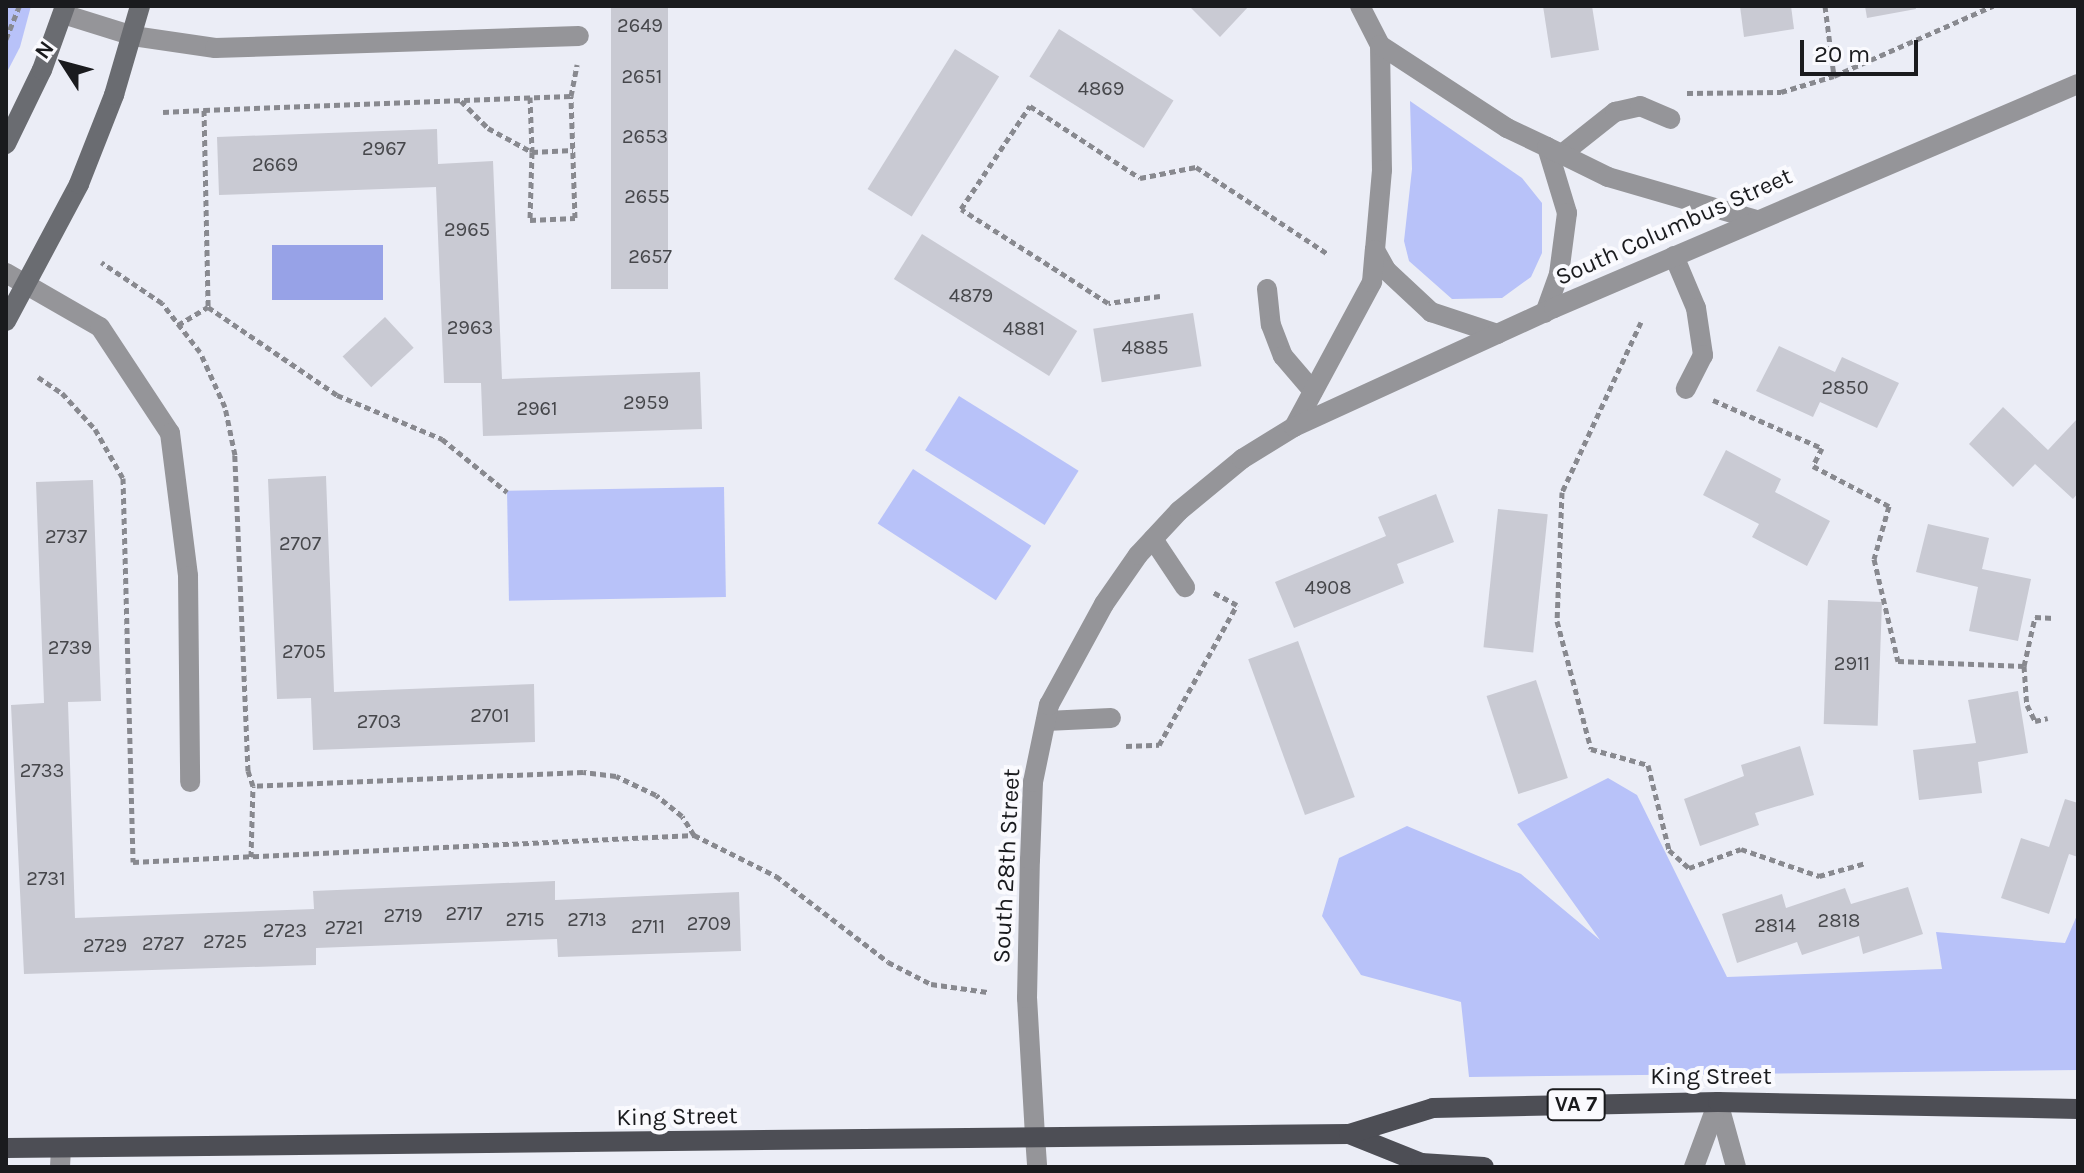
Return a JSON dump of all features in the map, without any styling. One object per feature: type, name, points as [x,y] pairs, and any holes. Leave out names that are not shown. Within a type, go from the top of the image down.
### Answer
[{"type":"main road","points":[[6,321],[28,285],[79,184],[133,36],[140,6]]},
{"type":"main road","points":[[6,144],[64,10]]},
{"type":"main road","name":"King Street","points":[[6,1148],[61,1158],[1035,1136],[1349,1134],[1433,1108],[1718,1102],[1995,1111],[2078,1109]]},
{"type":"main road","name":"King Street","points":[[1349,1134],[1422,1165],[1484,1167]]},
{"type":"street","points":[[1294,427],[1372,282],[1382,170],[1380,45],[1360,6]]},
{"type":"street","points":[[64,10],[133,36],[215,48],[579,36]]},
{"type":"street","points":[[1380,45],[1507,128],[1608,177],[1756,220]]},
{"type":"street","name":"South Columbus Street","points":[[1294,427],[1756,220],[2078,84]]},
{"type":"street","points":[[1554,151],[1615,112],[1640,106],[1670,119]]},
{"type":"street","points":[[1545,313],[1559,274],[1567,213],[1554,151]]},
{"type":"street","points":[[1375,250],[1386,270],[1431,312],[1497,334]]},
{"type":"street","points":[[1674,256],[1696,308],[1703,355],[1686,389]]},
{"type":"street","points":[[6,273],[100,327],[170,433],[188,576],[190,782]]},
{"type":"street","points":[[1267,289],[1271,325],[1283,356],[1313,391]]},
{"type":"street","name":"South 28th Street","points":[[1037,1167],[1027,998],[1033,782],[1046,721],[1073,653],[1153,539],[1242,459],[1294,427]]},
{"type":"street","points":[[1153,539],[1195,587]]},
{"type":"street","points":[[1046,721],[1111,718]]},
{"type":"street","points":[[1694,1167],[1718,1102]]},
{"type":"street","points":[[1718,1102],[1736,1167]]},
{"type":"path","points":[[6,39],[19,6]]},
{"type":"path","points":[[1825,6],[1834,76]]},
{"type":"path","points":[[1683,93],[1781,92],[1834,76],[1993,6]]},
{"type":"path","points":[[530,97],[530,220],[575,218],[571,96],[579,36]]},
{"type":"path","points":[[163,112],[571,96]]},
{"type":"path","points":[[460,100],[488,128],[532,152],[573,150]]},
{"type":"path","points":[[1160,296],[1108,303],[961,209],[1030,106],[1140,178],[1196,167],[1328,254]]},
{"type":"path","points":[[204,110],[208,307]]},
{"type":"path","points":[[101,262],[162,303],[200,352],[225,407],[235,455],[248,771],[253,786],[251,857]]},
{"type":"path","points":[[178,325],[208,307]]},
{"type":"path","points":[[208,307],[337,395],[442,439],[507,492]]},
{"type":"path","points":[[1641,322],[1562,492],[1557,621],[1591,749],[1648,765],[1669,850],[1689,868],[1741,849],[1819,876],[1866,863]]},
{"type":"path","points":[[38,377],[62,393],[95,429],[123,478],[133,862],[694,835],[776,876],[888,962],[931,984],[987,992]]},
{"type":"path","points":[[1686,389],[1822,448],[1813,466],[1889,506],[1874,559],[1898,661],[2024,666]]},
{"type":"path","points":[[1111,746],[1159,745],[1237,605],[1195,587]]},
{"type":"path","points":[[2048,718],[2035,721],[2027,705],[2024,666],[2035,617],[2054,618]]},
{"type":"path","points":[[253,786],[583,772],[616,776],[656,795],[682,816],[694,835]]},
{"type":"shaded area","points":[[6,6],[31,6],[20,47],[6,74]]},
{"type":"shaded area","points":[[1410,101],[1522,178],[1542,203],[1542,253],[1531,277],[1502,298],[1452,299],[1409,261],[1404,241],[1412,169]]},
{"type":"shaded area","points":[[272,245],[383,245],[383,300],[272,300]]},
{"type":"shaded area","points":[[959,396],[1079,471],[1045,525],[925,450]]},
{"type":"shaded area","points":[[913,469],[1031,546],[996,600],[878,524]]},
{"type":"shaded area","points":[[724,487],[726,597],[509,601],[507,491]]},
{"type":"shaded area","points":[[1608,778],[1637,795],[1727,977],[1942,969],[1936,932],[2065,943],[2078,913],[2078,1070],[1469,1077],[1461,1002],[1361,975],[1322,916],[1339,858],[1407,826],[1521,874],[1600,940],[1517,824]]},
{"type":"building","points":[[611,6],[668,6],[668,289],[611,289]]},
{"type":"building","points":[[1189,6],[1249,6],[1220,37]]},
{"type":"building","points":[[1543,6],[1592,6],[1599,50],[1551,58]]},
{"type":"building","points":[[1740,6],[1791,6],[1794,29],[1744,37]]},
{"type":"building","points":[[1865,6],[1915,6],[1916,9],[1867,18]]},
{"type":"building","points":[[1059,29],[1173,101],[1144,148],[1029,76]]},
{"type":"building","points":[[955,49],[999,77],[912,216],[868,189]]},
{"type":"building","points":[[437,129],[438,164],[493,161],[502,379],[700,372],[702,429],[483,436],[481,383],[444,383],[436,187],[219,195],[217,137]]},
{"type":"building","points":[[922,234],[1077,331],[1049,376],[894,279]]},
{"type":"building","points":[[1193,313],[1201,366],[1102,382],[1093,329]]},
{"type":"building","points":[[385,317],[414,348],[371,387],[343,357]]},
{"type":"building","points":[[1779,346],[1835,372],[1842,357],[1899,383],[1877,428],[1820,402],[1813,417],[1756,391]]},
{"type":"building","points":[[2003,407],[2048,450],[2078,418],[2078,493],[2073,499],[2035,464],[2013,487],[1969,444]]},
{"type":"building","points":[[1726,450],[1781,479],[1775,492],[1830,521],[1807,566],[1752,537],[1759,524],[1703,495]]},
{"type":"building","points":[[326,476],[334,692],[534,684],[535,742],[313,750],[311,698],[277,699],[268,479]]},
{"type":"building","points":[[93,480],[101,701],[68,702],[75,918],[314,909],[313,891],[555,881],[555,900],[739,892],[741,951],[558,957],[557,939],[316,948],[316,965],[24,974],[11,705],[44,703],[36,482]]},
{"type":"building","points":[[1436,494],[1454,542],[1397,564],[1404,583],[1294,628],[1275,582],[1386,536],[1378,517]]},
{"type":"building","points":[[1498,509],[1548,514],[1533,652],[1483,647]]},
{"type":"building","points":[[1928,524],[1989,538],[1982,569],[2031,579],[2018,641],[1969,631],[1978,587],[1916,572]]},
{"type":"building","points":[[1828,600],[1882,602],[1878,726],[1824,724]]},
{"type":"building","points":[[1298,641],[1355,797],[1305,815],[1248,659]]},
{"type":"building","points":[[1536,680],[1568,778],[1518,794],[1487,696]]},
{"type":"building","points":[[2018,691],[2028,753],[1978,762],[1982,793],[1919,800],[1913,750],[1976,743],[1968,700]]},
{"type":"building","points":[[1800,746],[1814,795],[1755,813],[1759,825],[1700,846],[1684,799],[1744,776],[1741,765]]},
{"type":"building","points":[[2065,799],[2078,803],[2078,857],[2069,854],[2049,914],[2001,898],[2021,838],[2049,847]]},
{"type":"building","points":[[1908,887],[1923,934],[1863,954],[1859,936],[1802,955],[1797,942],[1737,963],[1722,914],[1782,894],[1786,908],[1845,888],[1851,904]]}]
